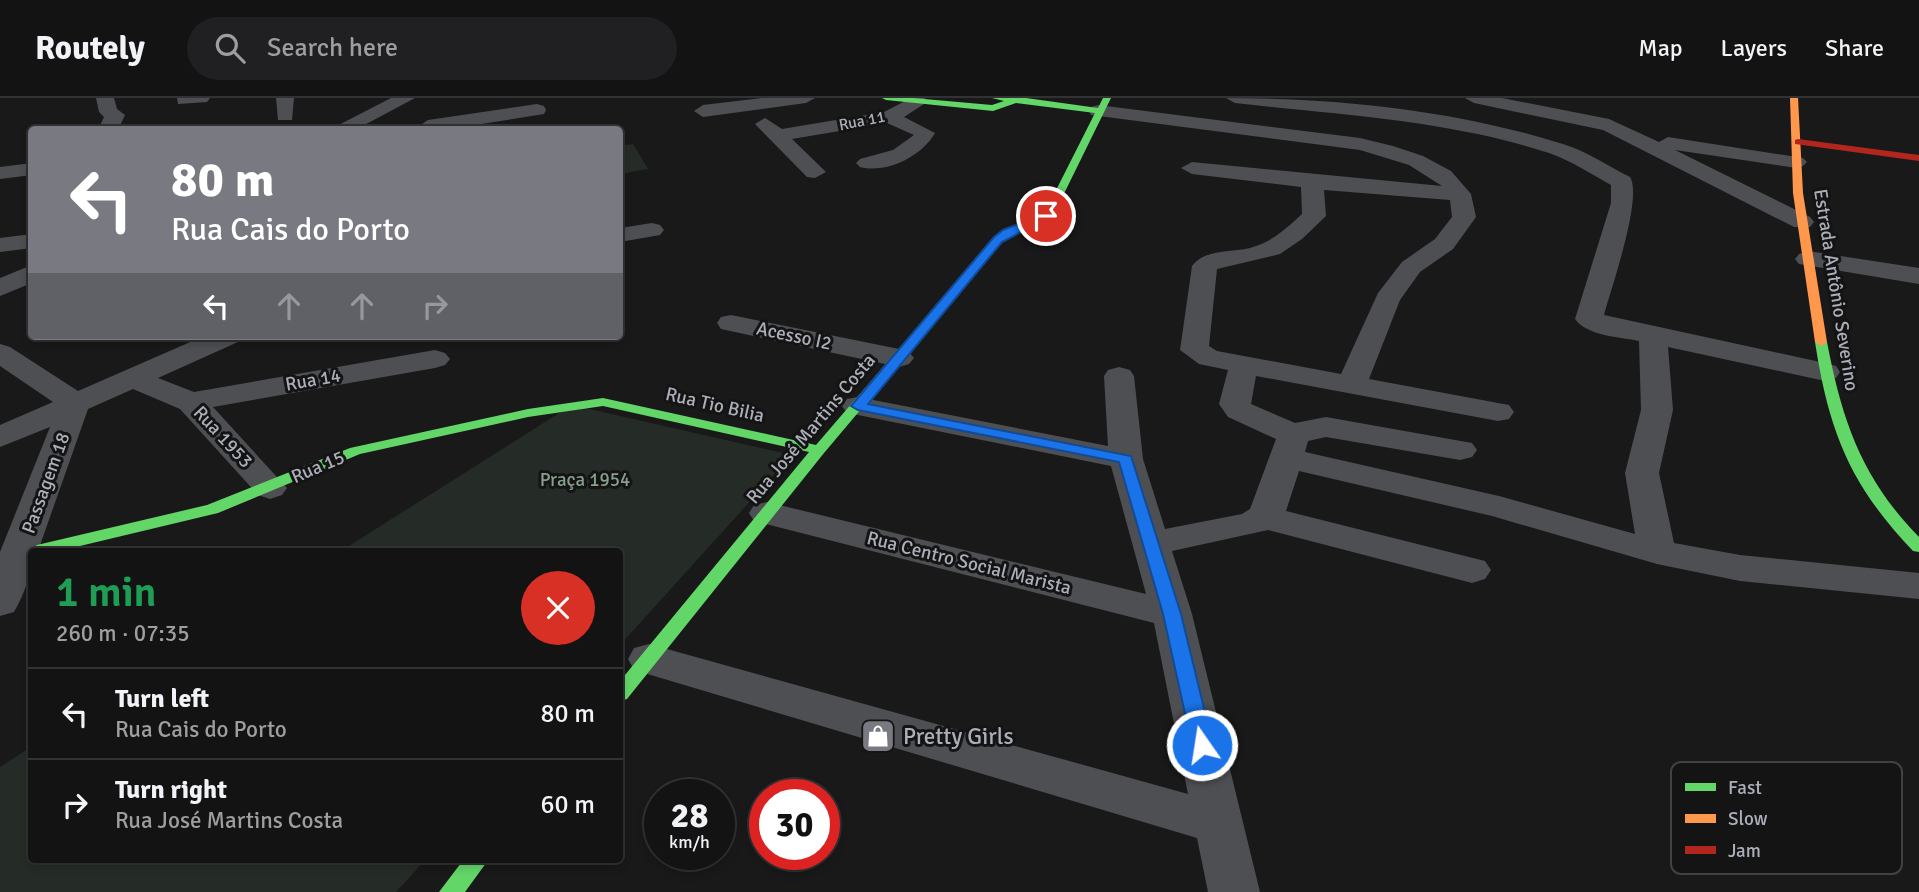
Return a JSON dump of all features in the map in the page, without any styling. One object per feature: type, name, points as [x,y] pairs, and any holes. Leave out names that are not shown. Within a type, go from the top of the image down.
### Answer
[{"type":"street","points":[[346,126],[406,98]]},
{"type":"street","points":[[703,111],[806,98]]},
{"type":"street","points":[[992,98],[1102,104],[1201,117],[1392,152],[1438,172],[1460,194],[1464,217],[1444,244],[1411,267],[1387,299],[1351,385]]},
{"type":"street","points":[[1235,98],[1415,117],[1558,149],[1622,182],[1622,203],[1589,319],[1594,323],[1653,337],[1825,372]]},
{"type":"street","points":[[1474,98],[1609,125],[1802,222]]},
{"type":"street","name":"Estrada Antônio Severino","points":[[1794,98],[1802,222],[1825,372],[1844,440],[1859,476],[1896,525],[1919,547]]},
{"type":"street","points":[[918,102],[993,108],[1020,99]]},
{"type":"street","name":"Rua 11","points":[[776,136],[803,132],[888,107],[918,102]]},
{"type":"street","points":[[1392,152],[1460,125],[1499,102]]},
{"type":"street","name":"Rua José Martins Costa","points":[[623,690],[766,513],[998,240],[1007,233],[1040,221],[1050,212],[1102,104]]},
{"type":"street","points":[[748,106],[816,173]]},
{"type":"street","points":[[867,163],[907,153],[924,137],[925,133],[888,107]]},
{"type":"street","points":[[427,126],[537,110]]},
{"type":"street","points":[[1639,139],[1797,152],[1919,158]]},
{"type":"street","points":[[1192,168],[1312,182],[1460,194]]},
{"type":"street","points":[[0,173],[28,170]]},
{"type":"street","points":[[1312,182],[1314,216],[1292,237],[1254,255],[1214,260],[1205,266],[1194,351],[1209,358],[1498,412]]},
{"type":"street","points":[[623,235],[652,230]]},
{"type":"street","points":[[0,245],[28,242]]},
{"type":"street","points":[[1808,259],[1919,276]]},
{"type":"street","points":[[0,288],[28,275]]},
{"type":"street","name":"Acesso I2","points":[[731,323],[899,358]]},
{"type":"street","points":[[1653,337],[1657,410],[1643,473],[1657,552]]},
{"type":"street","points":[[0,437],[219,340]]},
{"type":"street","points":[[0,353],[75,403]]},
{"type":"street","name":"Rua 14","points":[[191,402],[435,359]]},
{"type":"street","points":[[1244,364],[1235,404],[1239,410],[1290,447],[1657,552],[1740,568],[1919,586]]},
{"type":"street","points":[[1119,376],[1126,459],[1172,614],[1234,892]]},
{"type":"street","name":"Rua 1953","points":[[132,378],[191,402],[270,488]]},
{"type":"street","name":"Rua Tio Bilia","points":[[603,402],[819,450]]},
{"type":"street","name":"Rua 15","points":[[51,548],[212,509],[270,488],[355,451],[528,413],[603,402]]},
{"type":"street","name":"Passagem 18","points":[[0,602],[22,555],[75,403]]},
{"type":"street","points":[[858,406],[1126,459]]},
{"type":"street","points":[[1150,544],[1252,523],[1263,517],[1270,509],[1290,447],[1314,427],[1460,450]]},
{"type":"street","name":"Rua Centro Social Marista","points":[[766,513],[1172,614]]},
{"type":"street","points":[[1263,517],[1472,570]]},
{"type":"street","points":[[649,659],[1220,824]]},
{"type":"street","points":[[451,892],[475,863]]},
{"type":"green space","points":[[633,144],[648,169],[623,173],[623,146]]},
{"type":"green space","name":"Praça 1954","points":[[572,405],[792,455],[623,642],[623,548],[346,548]]},
{"type":"green space","points":[[28,749],[28,863],[422,863],[396,892],[0,892],[0,767]]},
{"type":"traffic: fast","points":[[886,98],[993,108],[1022,98]]},
{"type":"traffic: fast","points":[[996,98],[1098,111]]},
{"type":"traffic: fast","points":[[623,690],[819,450],[998,240],[1050,212],[1107,98]]},
{"type":"traffic: fast","points":[[1821,342],[1833,402],[1851,454],[1879,501],[1919,547]]},
{"type":"traffic: fast","points":[[50,548],[212,509],[355,451],[528,413],[603,402],[819,450]]},
{"type":"traffic: fast","points":[[451,892],[475,863]]},
{"type":"traffic: slow","points":[[1794,98],[1798,193],[1821,342]]},
{"type":"traffic: jam","points":[[1798,142],[1919,158]]},
{"type":"place","name":"Pretty Girls","points":[[878,736]]},
{"type":"route","points":[[1046,216],[1040,221],[1007,233],[998,240],[858,406],[1126,459],[1172,614],[1202,745]]}]
